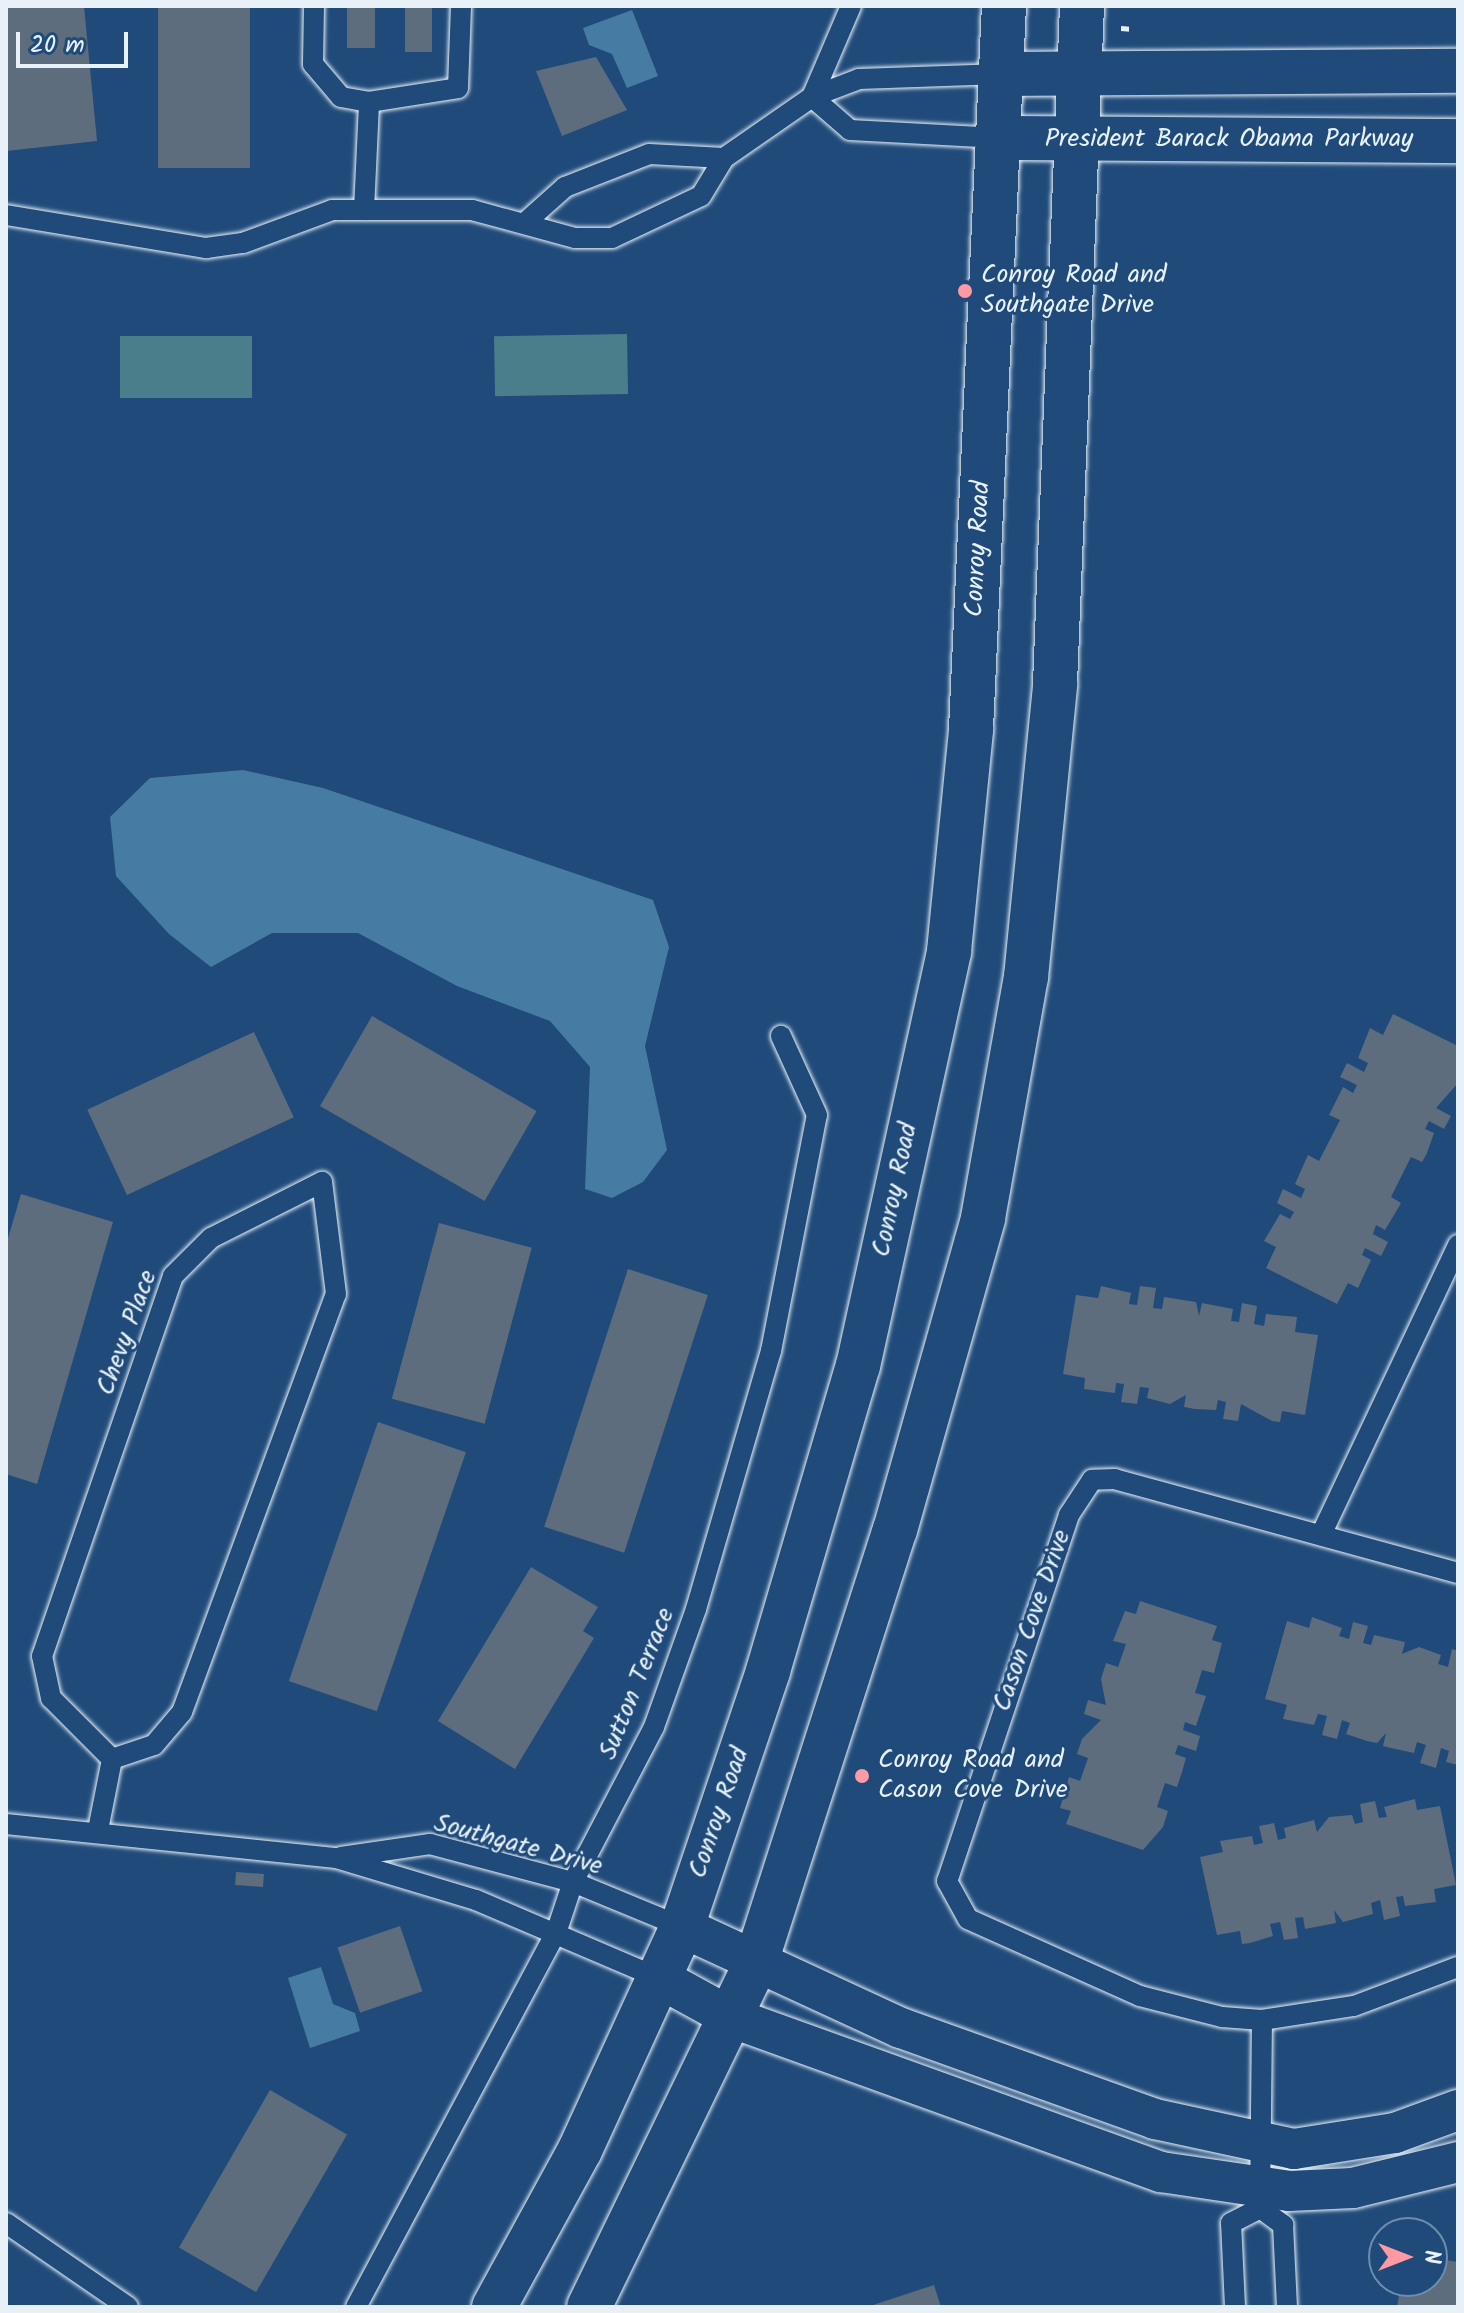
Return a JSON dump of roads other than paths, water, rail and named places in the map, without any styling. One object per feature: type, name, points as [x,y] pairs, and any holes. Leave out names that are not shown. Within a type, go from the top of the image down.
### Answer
[{"type":"main road","name":"Conroy Road","points":[[494,2307],[661,1979],[682,1927],[768,1671],[858,1366],[949,951],[971,729],[1004,6]]},
{"type":"main road","points":[[589,2307],[755,1965],[895,1530],[983,1218],[1026,977],[1055,684],[1082,6]]},
{"type":"main road","points":[[1002,74],[1458,71]]},
{"type":"main road","name":"President Barack Obama Parkway","points":[[999,138],[1078,143],[1458,141]]},
{"type":"street","points":[[682,1927],[755,1965],[980,2059],[1155,2119],[1294,2149],[1342,2143],[1458,2110]]},
{"type":"street","points":[[661,1979],[730,2017],[1110,2158],[1260,2198],[1353,2188],[1458,2162]]},
{"type":"lane","points":[[314,6],[313,64],[341,97],[369,102],[458,88],[461,6]]},
{"type":"lane","points":[[812,97],[851,6]]},
{"type":"lane","points":[[6,215],[206,248],[243,243],[332,210],[472,210],[528,220],[575,238],[612,238],[701,196],[724,158],[812,97],[859,79],[1002,74]]},
{"type":"lane","points":[[812,97],[850,130],[999,138]]},
{"type":"lane","points":[[364,210],[369,102]]},
{"type":"lane","points":[[528,220],[565,187],[649,154],[724,158]]},
{"type":"lane","name":"Sutton Terrace","points":[[356,2307],[556,1933],[573,1882],[654,1727],[771,1351],[817,1115],[781,1036]]},
{"type":"lane","name":"Chevy Place","points":[[322,1182],[336,1252],[331,1309],[182,1712],[154,1745],[112,1759],[51,1698],[42,1656],[173,1276],[211,1238],[322,1182]]},
{"type":"lane","points":[[1321,1535],[1458,1245]]},
{"type":"lane","name":"Cason Cove Drive","points":[[1457,1571],[1115,1479],[1084,1486],[947,1881],[968,1919],[1060,1961],[1170,2005],[1262,2020],[1354,2006],[1458,1967]]},
{"type":"lane","points":[[98,1830],[112,1759]]},
{"type":"lane","name":"Southgate Drive","points":[[6,1824],[98,1830],[336,1858],[556,1933],[661,1979]]},
{"type":"lane","name":"Southgate Drive","points":[[336,1858],[430,1844],[573,1882],[682,1927]]},
{"type":"lane","points":[[1262,2020],[1260,2198],[1283,2225],[1287,2307]]},
{"type":"lane","points":[[1235,2307],[1231,2223],[1260,2198]]},
{"type":"lane","points":[[6,2223],[128,2307]]},
{"type":"water","points":[[632,10],[658,76],[627,88],[612,54],[589,45],[583,28]]},
{"type":"water","points":[[243,770],[323,788],[653,900],[669,947],[645,1046],[667,1150],[643,1182],[612,1198],[585,1189],[590,1067],[550,1021],[457,986],[358,933],[272,933],[211,967],[169,934],[116,876],[110,817],[150,778]]},
{"type":"water","points":[[321,1967],[333,2004],[355,2013],[360,2031],[310,2048],[288,1978]]},
{"type":"place","name":"Conroy Road and Southgate Drive","points":[[965,291]]},
{"type":"place","name":"Conroy Road and Cason Cove Drive","points":[[862,1776]]}]
